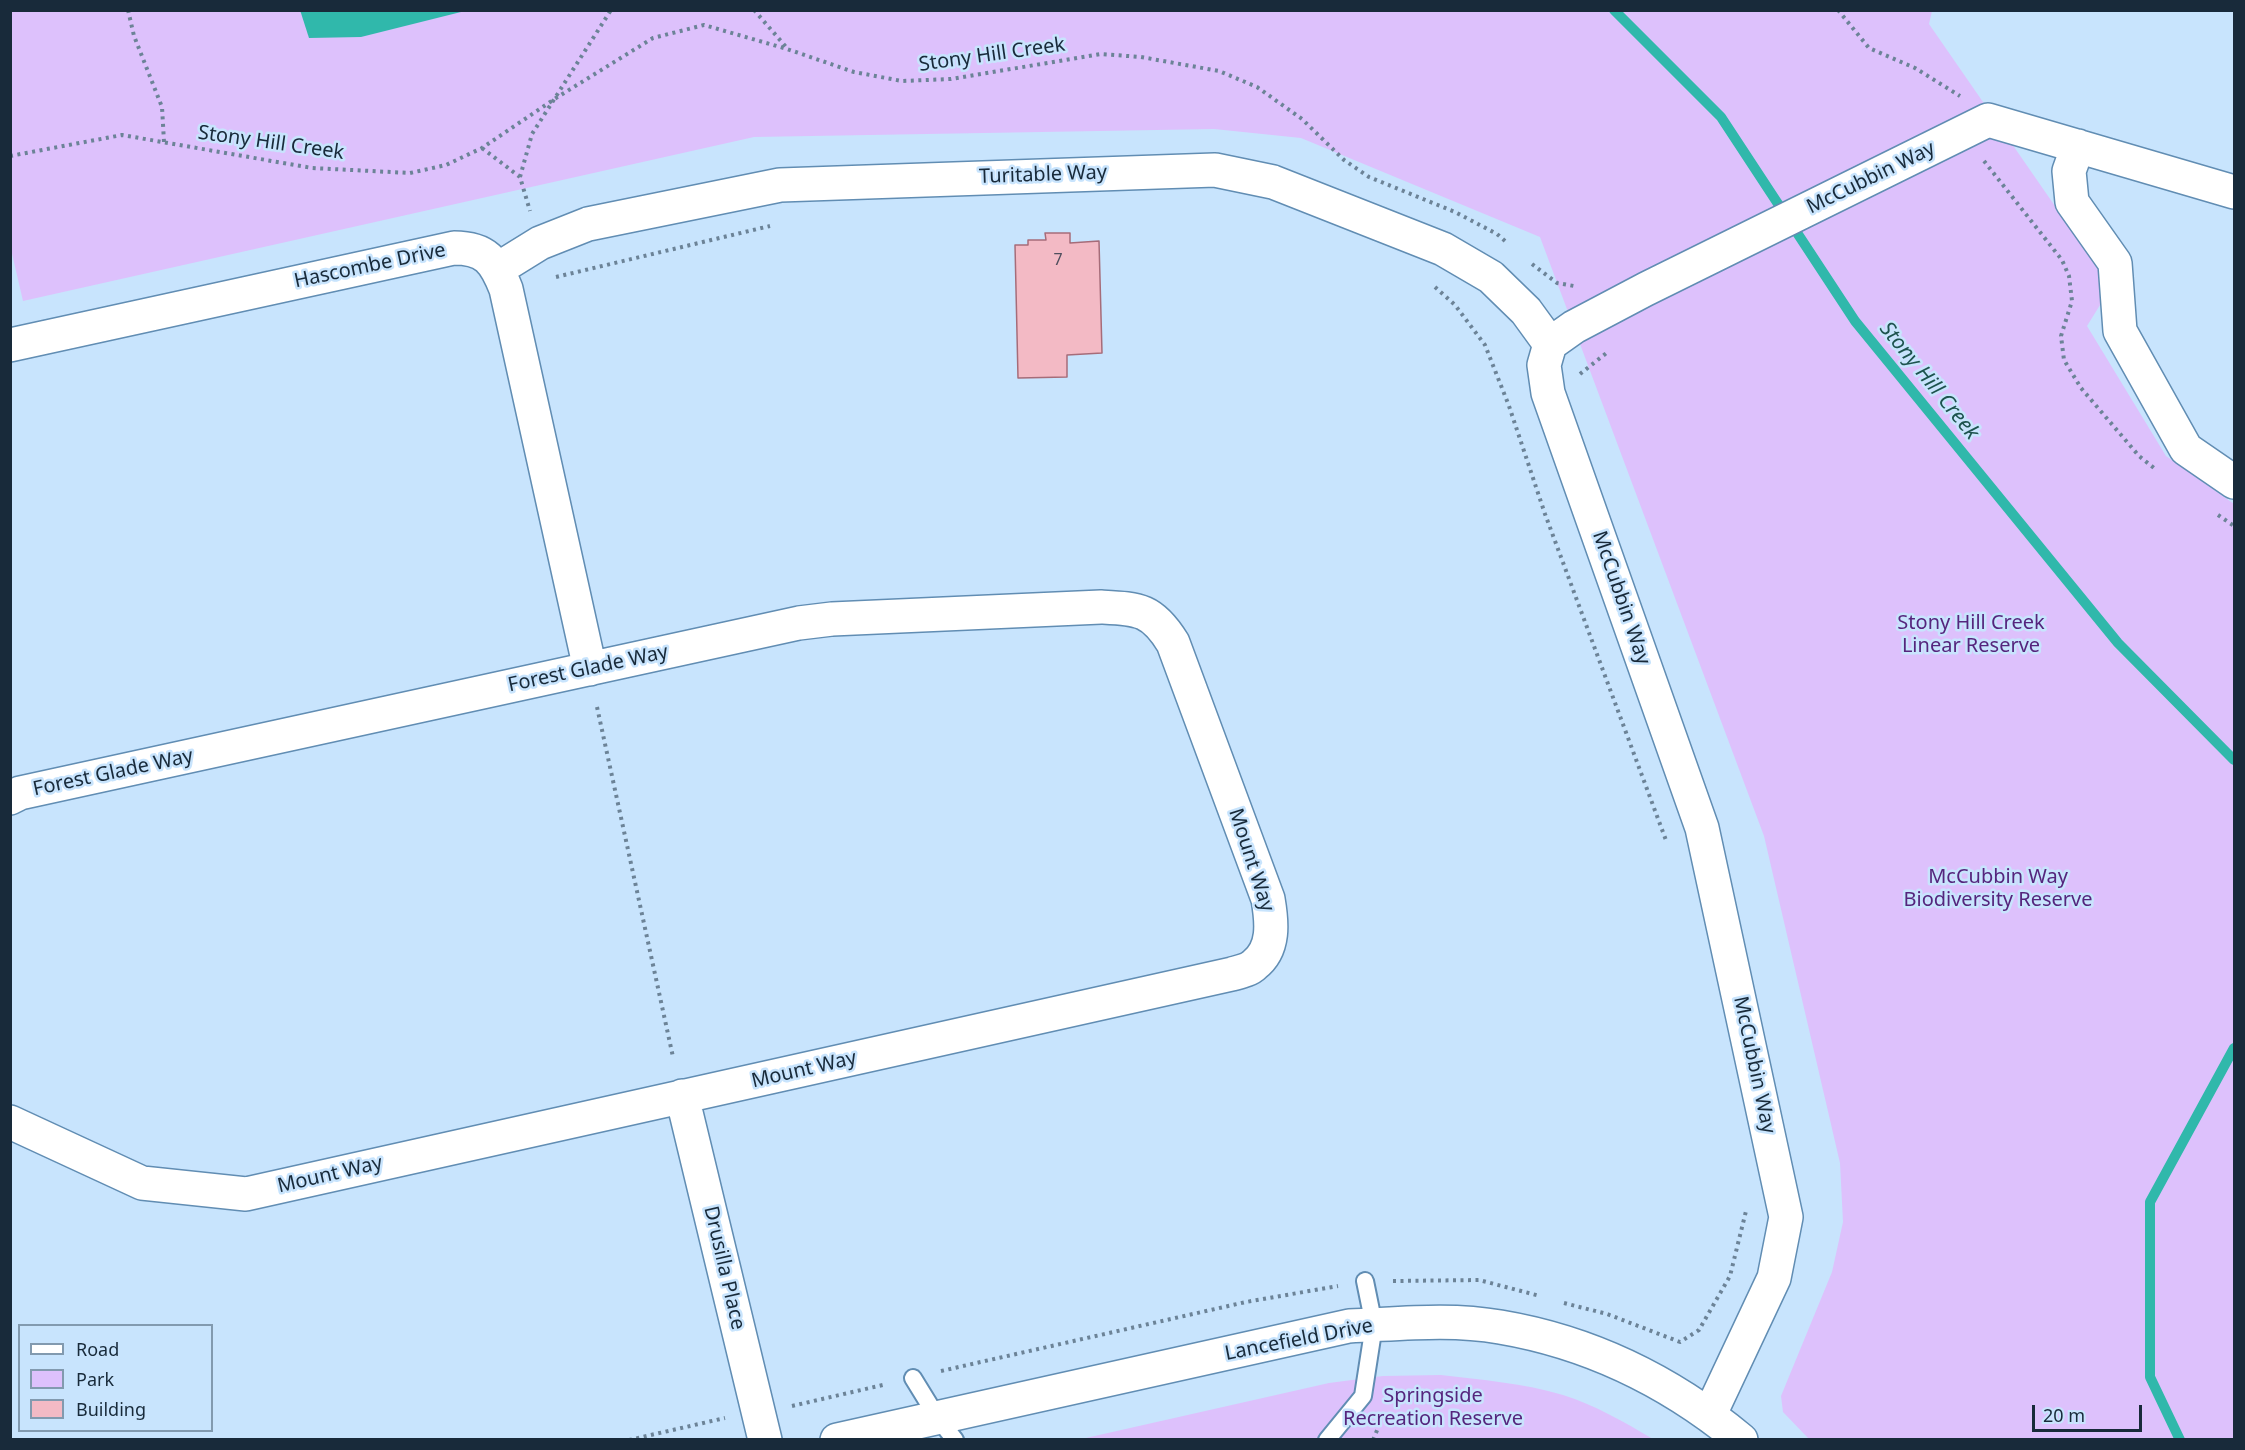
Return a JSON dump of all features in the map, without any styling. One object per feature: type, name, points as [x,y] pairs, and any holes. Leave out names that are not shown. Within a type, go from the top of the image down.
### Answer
[{"type":"street","name":"McCubbin Way","points":[[1710,1414],[1774,1278],[1786,1217],[1702,828],[1548,393],[1544,364],[1550,344],[1574,327],[1646,289],[1988,120],[2235,192]]},
{"type":"street","points":[[2078,146],[2069,171],[2072,202],[2115,263],[2120,331],[2186,449],[2235,482]]},
{"type":"street","name":"Turitable Way","points":[[498,269],[540,243],[588,224],[780,185],[1215,170],[1273,182],[1443,249],[1491,277],[1526,311],[1550,344]]},
{"type":"street","name":"Hascombe Drive","points":[[10,345],[454,248],[469,248],[482,252],[498,269]]},
{"type":"street","points":[[498,269],[506,289],[590,669]]},
{"type":"street","name":"Forest Glade Way","points":[[10,798],[799,623],[832,619],[1101,607],[1144,612],[1166,631]]},
{"type":"street","name":"Mount Way","points":[[10,1122],[142,1183],[246,1194],[1232,974],[1254,966],[1266,952],[1270,939],[1272,923],[1268,899],[1173,643],[1166,631]]},
{"type":"street","name":"Drusilla Place","points":[[682,1096],[765,1440]]},
{"type":"street","name":"Lancefield Drive","points":[[837,1440],[946,1428],[1349,1326],[1422,1322],[1498,1326],[1580,1346],[1637,1371],[1710,1414],[1741,1440]]},
{"type":"lane","points":[[1327,1440],[1363,1396],[1374,1325],[1365,1281]]},
{"type":"lane","points":[[913,1378],[946,1428]]},
{"type":"path","points":[[128,10],[134,36],[162,107],[164,142]]},
{"type":"path","points":[[540,243],[520,177],[532,134],[611,10]]},
{"type":"path","points":[[754,10],[787,49]]},
{"type":"path","points":[[1838,10],[1869,48],[1915,68],[1960,95],[1972,128]]},
{"type":"path","name":"Stony Hill Creek","points":[[10,156],[122,135],[312,168],[410,173],[446,165],[482,148],[556,98],[653,38],[704,25],[787,49],[854,72],[902,81],[951,79],[1101,54],[1141,57],[1219,71],[1257,87],[1293,112],[1344,160],[1369,177],[1455,212],[1497,234],[1506,242]]},
{"type":"path","points":[[482,148],[520,177]]},
{"type":"path","points":[[1524,257],[1557,283],[1575,286],[1584,282]]},
{"type":"path","points":[[597,707],[673,1057]]},
{"type":"green space","name":"Stony Hill Creek Linear Reserve","points":[[10,11],[1932,11],[1929,24],[2102,274],[2105,297],[2087,326],[2166,456],[2234,504],[2234,1439],[1809,1439],[1783,1412],[1781,1396],[1832,1272],[1843,1222],[1840,1163],[1764,836],[1540,237],[1301,138],[1214,129],[754,137],[23,301],[10,245]]},
{"type":"green space","name":"Springside Recreation Reserve","points":[[1441,1375],[1518,1385],[1563,1395],[1598,1409],[1653,1439],[1077,1440],[1329,1383],[1383,1376]]},
{"type":"shaded area","points":[[300,10],[465,11],[361,37],[309,38]]},
{"type":"building","points":[[1045,233],[1070,233],[1070,243],[1099,241],[1102,353],[1067,355],[1067,377],[1018,378],[1015,245],[1028,245],[1028,240],[1046,240]]},
{"type":"waterway","name":"Stony Hill Creek","points":[[1614,10],[1721,117],[1855,321],[2118,643],[2234,760]]},
{"type":"waterway","points":[[2180,1440],[2150,1377],[2150,1202],[2234,1048]]},
{"type":"park label","name":"McCubbin Way Biodiversity Reserve","points":[[1998,888]]}]
